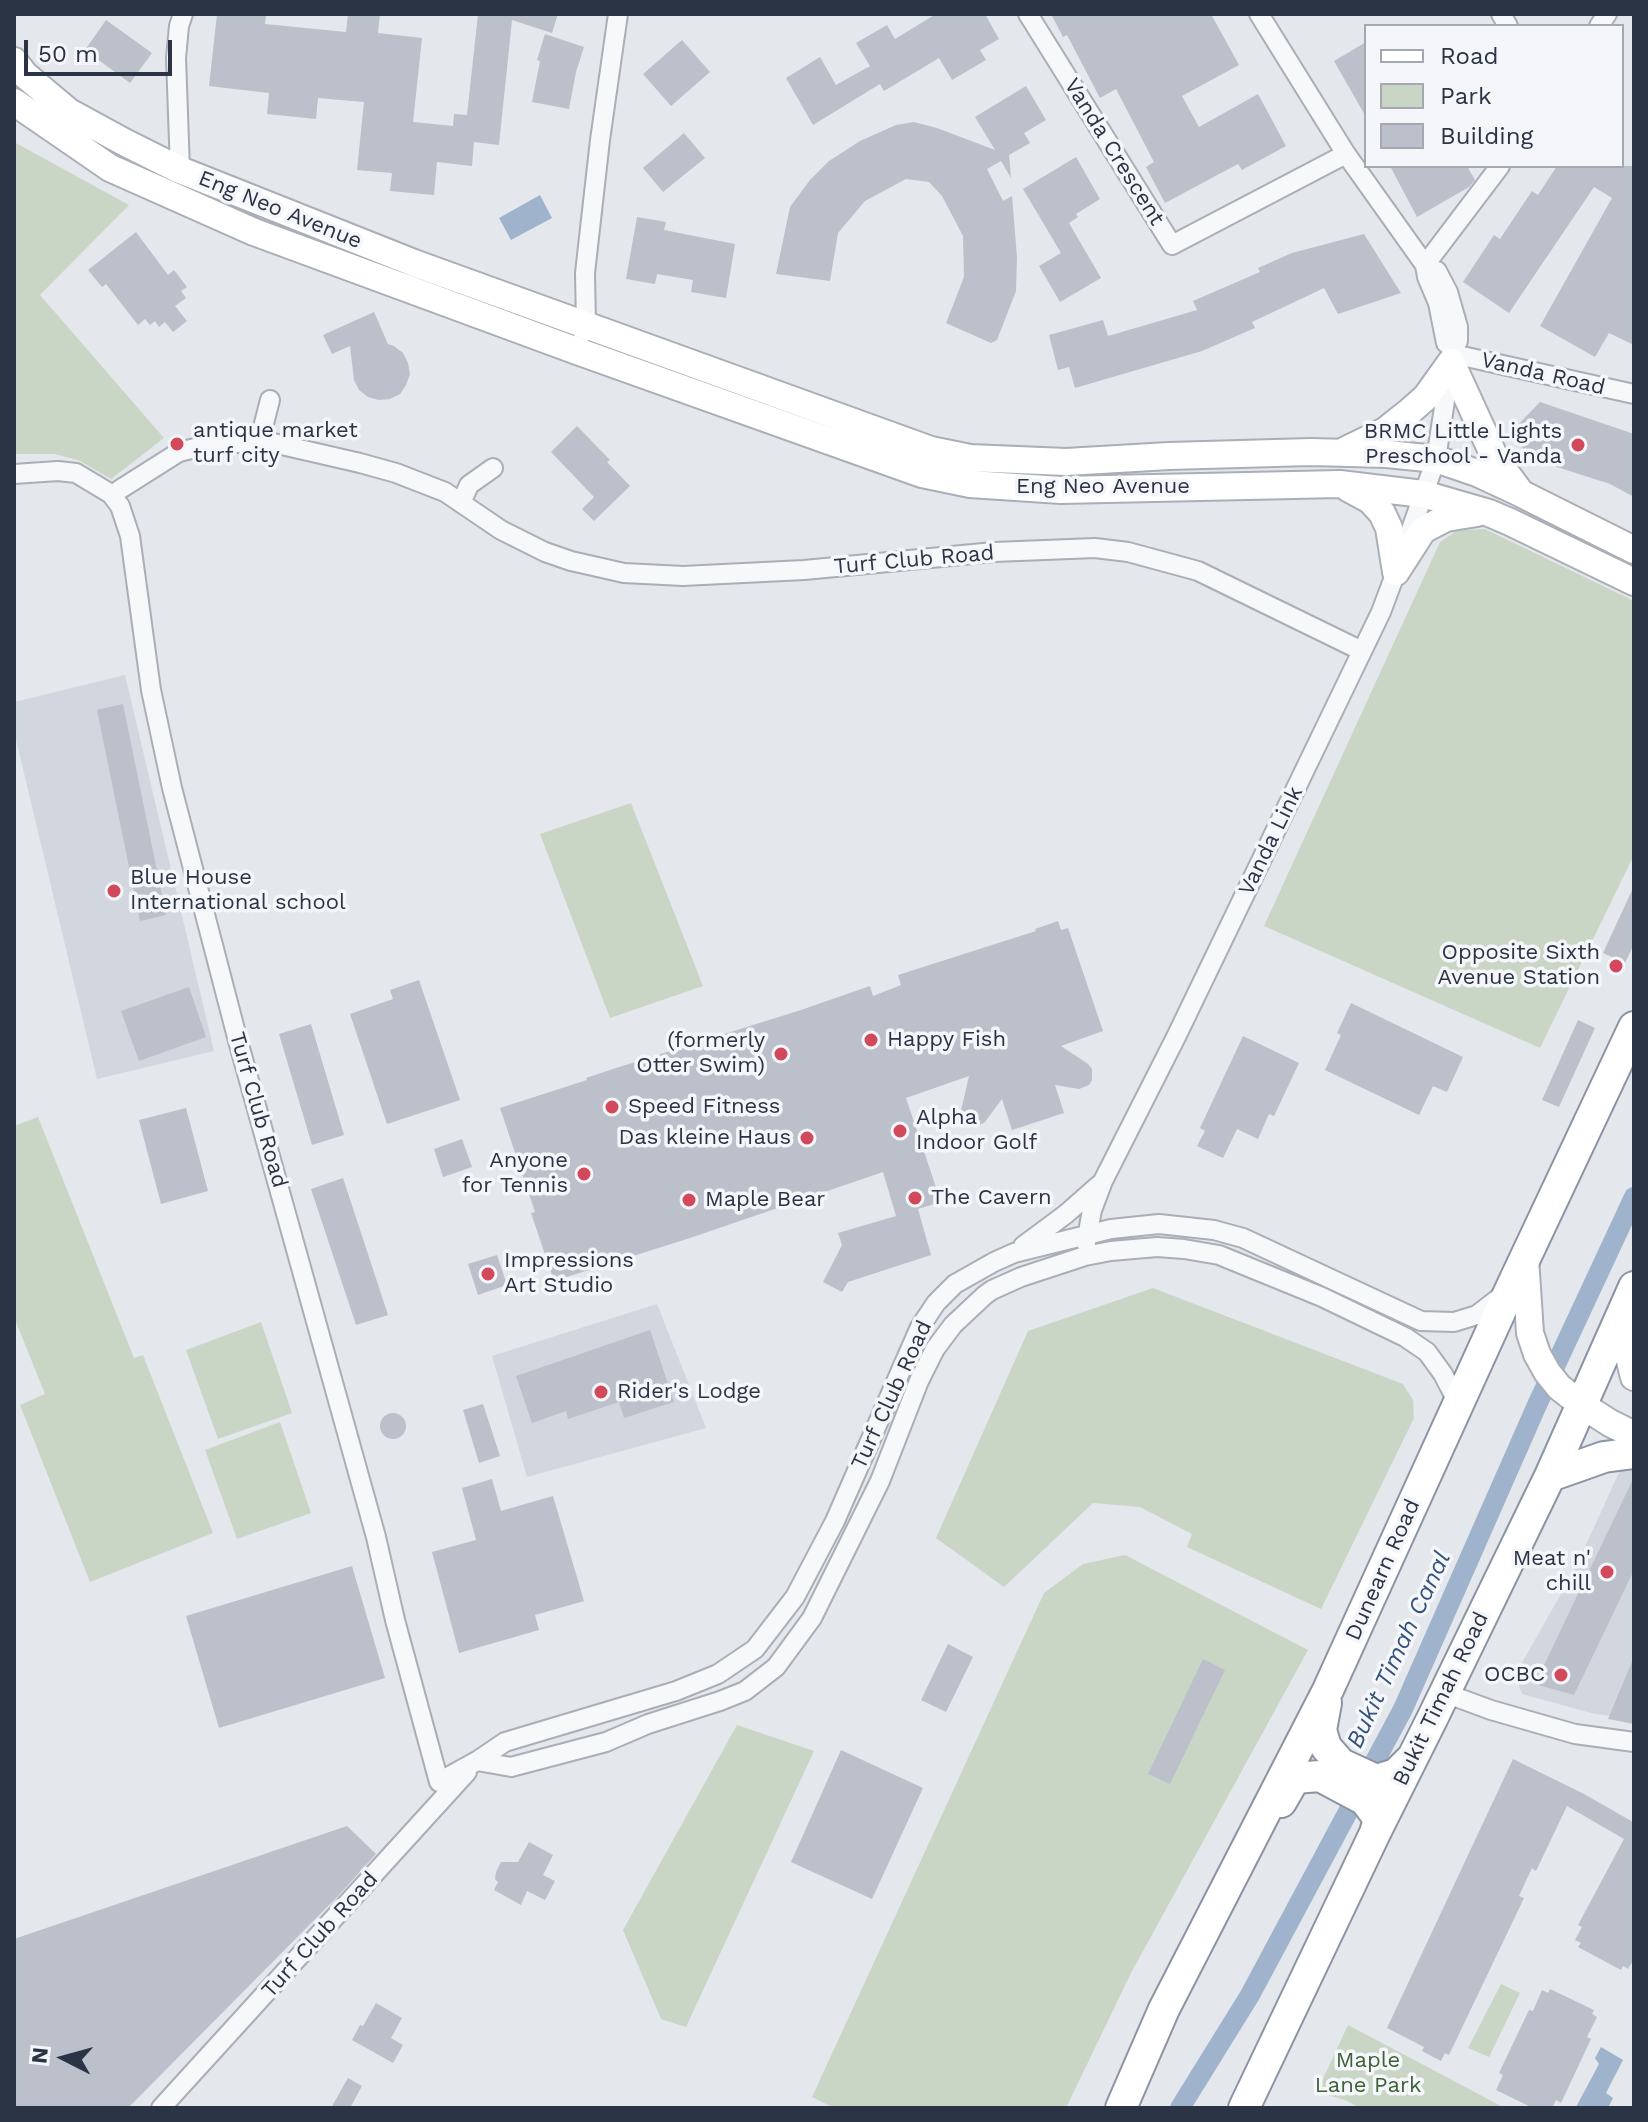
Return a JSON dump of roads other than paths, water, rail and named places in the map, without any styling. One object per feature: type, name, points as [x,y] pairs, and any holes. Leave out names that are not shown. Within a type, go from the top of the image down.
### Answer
[{"type":"highway","name":"Dunearn Road","points":[[1121,2108],[1164,2009],[1328,1690],[1634,1027]]},
{"type":"highway","name":"Bukit Timah Road","points":[[1244,2108],[1550,1476],[1570,1396],[1630,1297]]},
{"type":"highway","points":[[1550,1476],[1604,1457],[1634,1453]]},
{"type":"highway","points":[[1328,1690],[1321,1730],[1337,1773]]},
{"type":"highway","points":[[1371,1790],[1396,1774],[1412,1758]]},
{"type":"highway","points":[[1164,2009],[1295,1778],[1337,1773],[1371,1790],[1379,1819],[1375,1833]]},
{"type":"main road","name":"Eng Neo Avenue","points":[[14,61],[25,75],[69,112],[180,170],[414,263],[931,450],[970,458],[1066,462],[1341,452],[1436,459],[1477,473],[1634,550]]},
{"type":"main road","name":"Eng Neo Avenue","points":[[14,102],[110,168],[254,232],[922,474],[970,484],[1061,490],[1340,484],[1423,494],[1489,513],[1634,582]]},
{"type":"main road","points":[[1341,452],[1385,431],[1409,412],[1426,397],[1452,355]]},
{"type":"main road","points":[[1452,355],[1495,458],[1520,493]]},
{"type":"main road","points":[[1340,484],[1370,500],[1382,513],[1389,528],[1396,572]]},
{"type":"main road","points":[[1396,572],[1423,530],[1446,518],[1489,513]]},
{"type":"main road","points":[[1525,1258],[1530,1333],[1547,1372],[1570,1396],[1634,1435]]},
{"type":"main road","points":[[1630,1297],[1630,1361],[1634,1377]]},
{"type":"street","points":[[180,170],[176,58],[183,14]]},
{"type":"street","points":[[566,347],[577,321],[585,273],[618,14]]},
{"type":"street","name":"Vanda Crescent","points":[[1028,14],[1172,245],[1346,154]]},
{"type":"street","name":"Vanda Road","points":[[1259,14],[1346,154],[1426,267],[1452,355],[1436,459],[1423,494]]},
{"type":"street","points":[[1426,267],[1499,168]]},
{"type":"street","name":"Vanda Road","points":[[1452,355],[1634,394]]},
{"type":"street","points":[[259,443],[270,400]]},
{"type":"street","points":[[824,440],[833,414]]},
{"type":"street","name":"Turf Club Road","points":[[119,490],[179,452],[215,443],[273,443],[372,466],[445,492],[501,530],[545,552],[624,573],[683,576],[804,570],[994,552],[1095,548],[1128,552],[1198,571],[1362,651]]},
{"type":"street","points":[[461,503],[469,485],[493,468]]},
{"type":"street","name":"Turf Club Road","points":[[14,474],[76,473],[111,494],[120,506],[130,536],[151,690],[172,788],[238,1041],[376,1537],[439,1782],[505,1742],[676,1691],[718,1674],[755,1649],[795,1597],[835,1521],[920,1327],[936,1303],[955,1284],[994,1262],[1014,1253],[1111,1229],[1159,1224],[1214,1230],[1243,1238],[1421,1321],[1454,1322],[1477,1315],[1511,1288]]},
{"type":"street","name":"Vanda Link","points":[[1085,1256],[1092,1210],[1103,1181],[1381,612],[1423,494]]},
{"type":"street","name":"Vanda Link","points":[[1014,1253],[1103,1181]]},
{"type":"street","name":"Turf Club Road","points":[[477,1761],[511,1767],[606,1742],[648,1724],[745,1691],[776,1667],[812,1618],[880,1481],[919,1381],[935,1349],[966,1312],[992,1290],[1021,1277],[1085,1256],[1111,1251],[1157,1247],[1219,1255],[1322,1297],[1405,1337],[1427,1352],[1459,1405]]},
{"type":"street","points":[[1445,1693],[1575,1734],[1634,1742]]},
{"type":"street","points":[[574,1722],[580,1748]]},
{"type":"street","name":"Turf Club Road","points":[[161,2108],[477,1761]]},
{"type":"water","points":[[540,195],[552,218],[511,240],[499,218]]},
{"type":"water","points":[[1601,2047],[1623,2060],[1606,2093],[1613,2098],[1608,2108],[1577,2108],[1599,2064],[1595,2058]]},
{"type":"waterway","name":"Bukit Timah Canal","points":[[1180,2108],[1250,1995],[1403,1709],[1537,1405],[1634,1197]]},
{"type":"place","name":"antique market turf city","points":[[177,444]]},
{"type":"place","name":"BRMC Little Lights Preschool - Vanda","points":[[1578,445]]},
{"type":"place","name":"Blue House International school","points":[[114,891]]},
{"type":"place","name":"Opposite Sixth Avenue Station","points":[[1616,966]]},
{"type":"place","name":"Happy Fish","points":[[871,1040]]},
{"type":"place","name":"(formerly Otter Swim)","points":[[781,1054]]},
{"type":"place","name":"Speed Fitness","points":[[612,1107]]},
{"type":"place","name":"Alpha Indoor Golf","points":[[900,1131]]},
{"type":"place","name":"Das kleine Haus","points":[[807,1138]]},
{"type":"place","name":"Anyone for Tennis","points":[[584,1174]]},
{"type":"place","name":"The Cavern","points":[[915,1198]]},
{"type":"place","name":"Maple Bear","points":[[689,1200]]},
{"type":"place","name":"Impressions Art Studio","points":[[488,1274]]},
{"type":"place","name":"Rider's Lodge","points":[[601,1392]]},
{"type":"place","name":"Meat n' chill","points":[[1607,1572]]},
{"type":"place","name":"OCBC","points":[[1561,1675]]},
{"type":"park label","name":"Maple Lane Park","points":[[1368,2074]]}]
